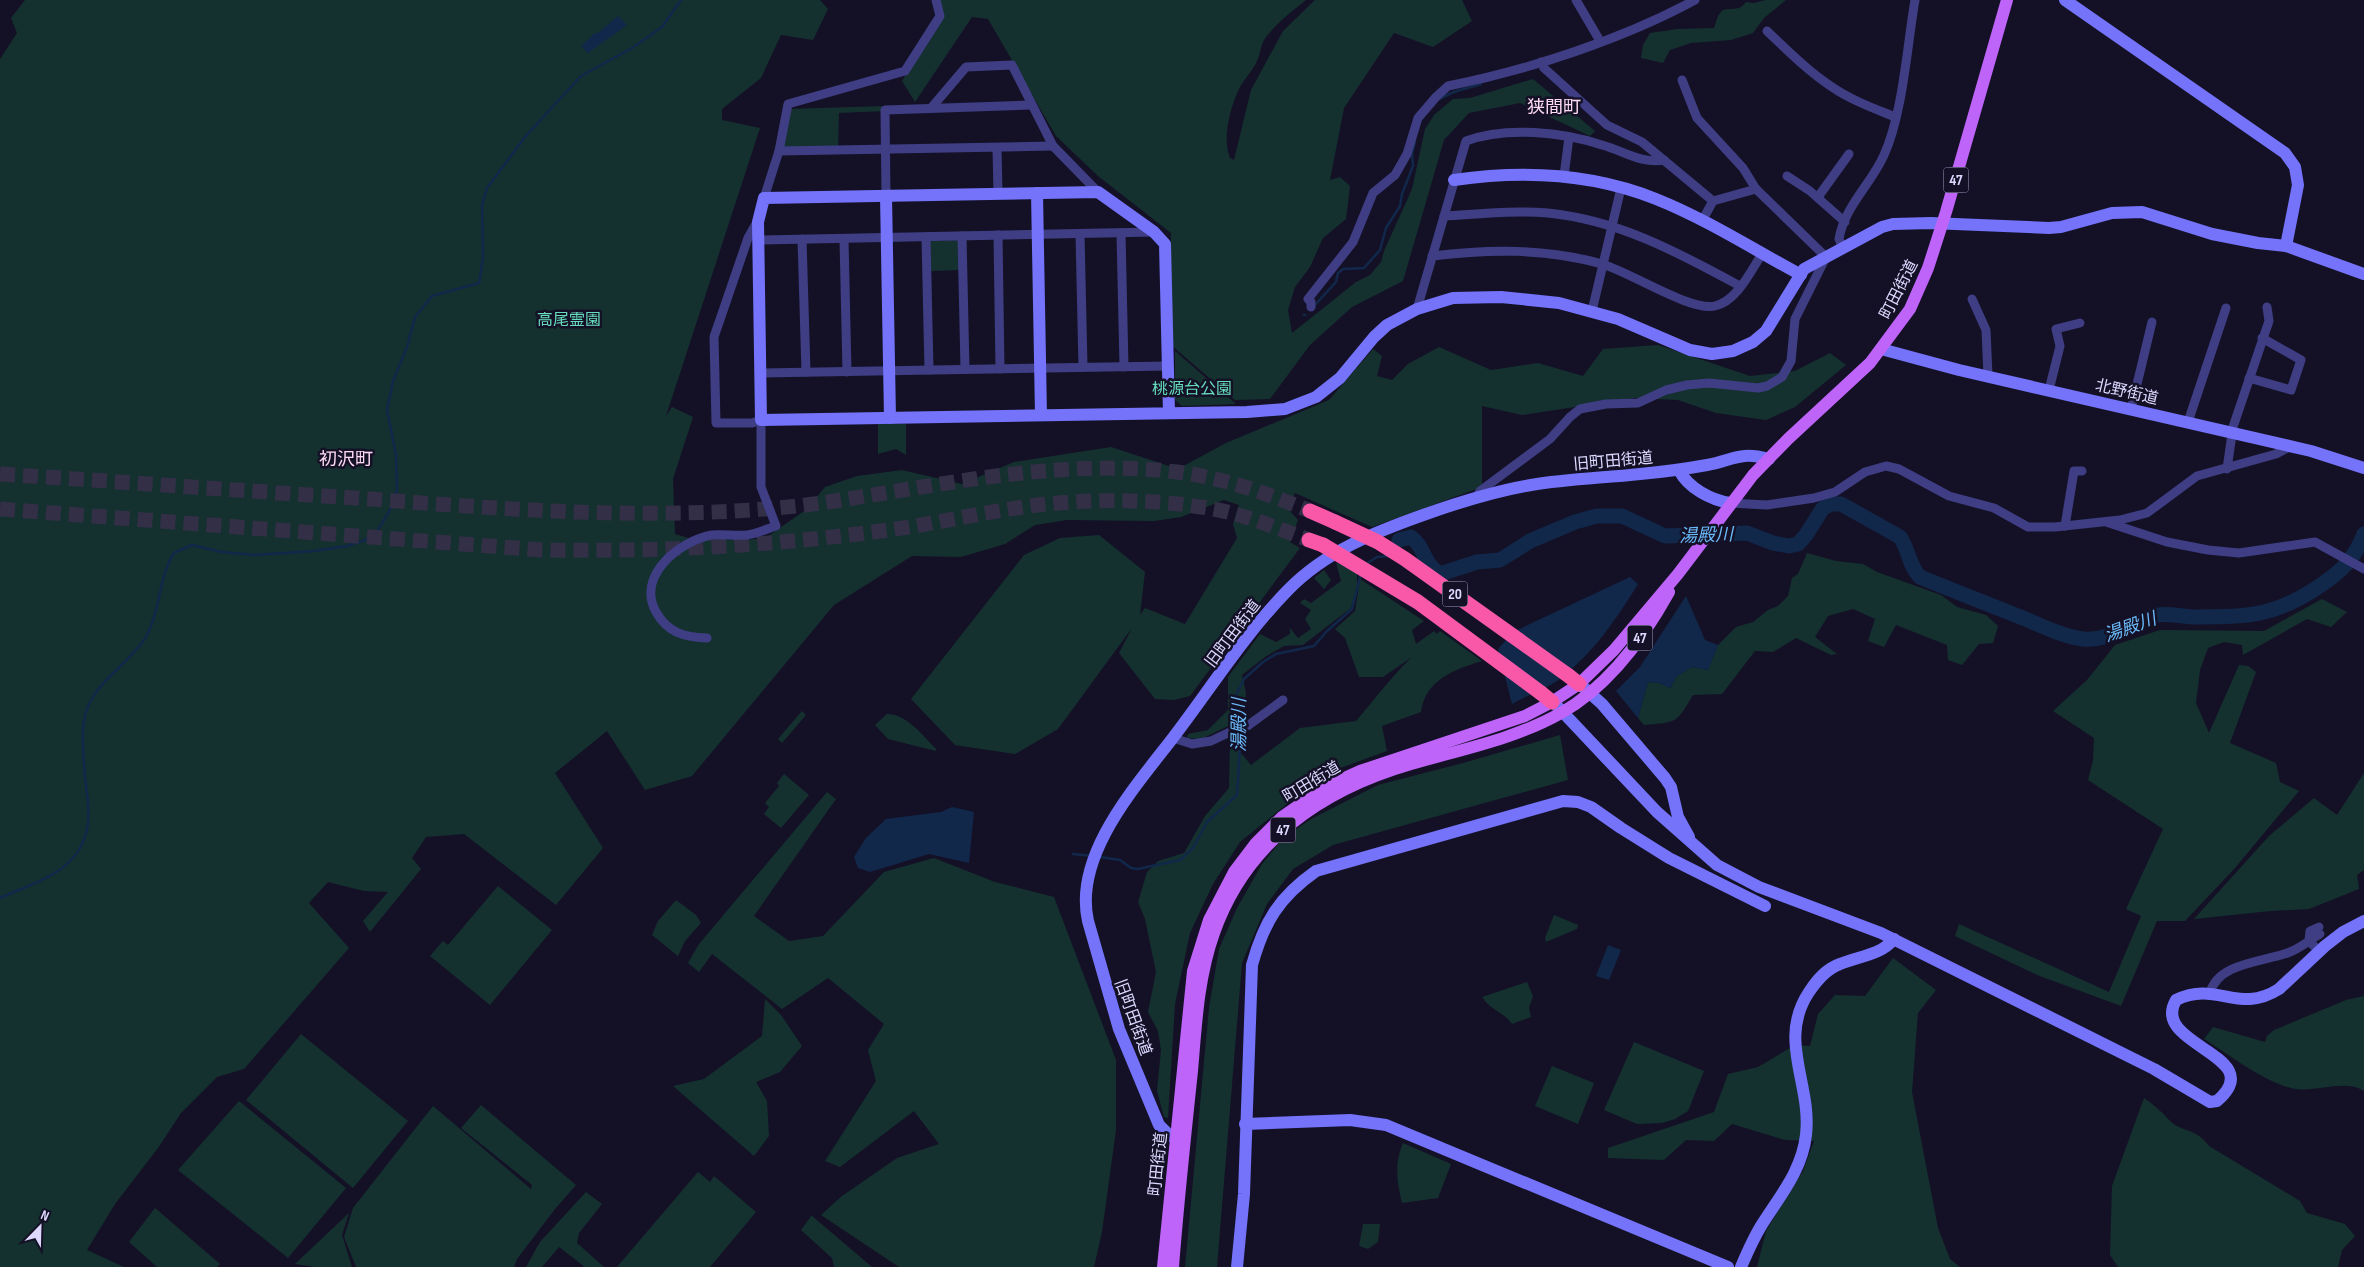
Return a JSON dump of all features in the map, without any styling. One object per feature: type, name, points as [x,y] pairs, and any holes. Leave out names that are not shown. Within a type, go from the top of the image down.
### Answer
[{"type":"highway","name":"20","points":[[1310,511],[1378,542],[1406,559],[1506,628],[1579,684]]},
{"type":"highway","name":"20","points":[[1316,543],[1418,602],[1552,702]]},
{"type":"main road","name":"町田街道","points":[[1173,1267],[1190,989],[1197,954],[1205,928],[1224,887],[1256,843],[1296,807],[1343,778],[1511,722],[1552,702],[1579,684],[1614,650],[1678,574],[1730,503],[1769,458],[1855,378],[1882,349],[1904,318],[1918,292],[1943,223],[2007,0]]},
{"type":"main road","name":"町田街道","points":[[1163,1267],[1180,1142]]},
{"type":"street","points":[[707,638],[677,634],[664,625],[655,611],[649,593],[656,572],[669,558],[689,542],[712,535],[748,535],[776,526],[761,487],[758,222],[779,151],[788,104],[905,71],[940,16],[936,0]]},
{"type":"street","points":[[1576,0],[1600,41]]},
{"type":"street","points":[[1310,307],[1311,302],[1308,299],[1353,242],[1373,193],[1395,175],[1407,154],[1418,118],[1448,86],[1541,62],[1673,12],[1695,0]]},
{"type":"street","points":[[1843,248],[1839,239],[1844,222],[1885,154],[1895,117],[1915,0]]},
{"type":"street","points":[[2065,0],[2285,152],[2295,167],[2298,185],[2286,246]]},
{"type":"street","points":[[1767,31],[1808,69],[1833,88],[1858,102],[1895,117]]},
{"type":"street","points":[[1541,62],[1544,68],[1607,125],[1634,137],[1714,201]]},
{"type":"street","points":[[932,107],[966,67],[1012,66],[1053,146],[1098,192],[1154,232],[1164,242],[1166,248],[1169,413]]},
{"type":"street","points":[[1682,80],[1697,118],[1743,168],[1756,189],[1826,257]]},
{"type":"street","points":[[890,418],[885,110],[1031,105]]},
{"type":"street","points":[[1417,308],[1464,143],[1469,139],[1525,132],[1569,137],[1604,145],[1644,161],[1664,160]]},
{"type":"street","points":[[1564,176],[1569,137]]},
{"type":"street","points":[[779,151],[1053,146]]},
{"type":"street","points":[[997,148],[998,194]]},
{"type":"street","points":[[1818,197],[1849,154]]},
{"type":"street","points":[[1454,180],[1512,174],[1564,176],[1621,188],[1655,199],[1702,221],[1801,275]]},
{"type":"street","points":[[1787,176],[1818,197],[1844,222]]},
{"type":"street","points":[[1592,311],[1621,188]]},
{"type":"street","points":[[1702,221],[1714,201],[1756,189]]},
{"type":"street","points":[[764,198],[1098,192]]},
{"type":"street","points":[[1037,194],[1041,415]]},
{"type":"street","points":[[758,222],[748,238],[714,337],[716,423],[752,423],[761,420],[1268,411],[1300,405],[1332,387],[1382,330],[1399,317],[1417,308],[1453,298],[1501,297],[1548,301],[1592,311],[1626,322],[1690,350],[1704,353],[1726,353],[1746,346],[1766,331],[1807,267],[1886,225],[1943,223],[2049,228],[2061,227],[2112,213],[2136,211],[2147,213],[2177,225],[2224,237],[2286,246],[2364,274]]},
{"type":"street","points":[[1444,216],[1510,212],[1549,213],[1612,226],[1658,243],[1740,286]]},
{"type":"street","points":[[758,240],[1154,232]]},
{"type":"street","points":[[1121,233],[1124,367]]},
{"type":"street","points":[[1080,234],[1083,368]]},
{"type":"street","points":[[998,235],[1000,369]]},
{"type":"street","points":[[962,236],[965,370]]},
{"type":"street","points":[[926,237],[929,370]]},
{"type":"street","points":[[844,238],[847,372]]},
{"type":"street","points":[[802,239],[806,372]]},
{"type":"street","points":[[1432,256],[1513,250],[1554,254],[1603,264],[1698,306],[1713,307],[1726,302],[1740,286],[1762,254]]},
{"type":"street","points":[[1476,498],[1480,491],[1550,439],[1570,416],[1580,409],[1606,404],[1638,403],[1666,390],[1687,385],[1709,383],[1758,388],[1767,386],[1782,377],[1791,361],[1795,319],[1826,257]]},
{"type":"street","points":[[1972,299],[1986,330],[1988,376]]},
{"type":"street","points":[[2227,469],[2231,432],[2269,321],[2266,307]]},
{"type":"street","points":[[2188,422],[2226,308]]},
{"type":"street","points":[[2131,409],[2152,322]]},
{"type":"street","points":[[2049,390],[2060,346],[2056,329],[2080,323]]},
{"type":"street","points":[[2249,378],[2291,390],[2301,360],[2262,338]]},
{"type":"street","name":"北野街道","points":[[1882,349],[1988,376],[2292,446],[2364,468]]},
{"type":"street","points":[[760,373],[1168,366]]},
{"type":"street","points":[[1680,470],[1683,478],[1699,491],[1718,500],[1730,503],[1767,505],[1814,498],[1835,492],[1865,472],[1886,466],[1899,469],[1949,496],[1994,508],[2033,528],[2105,522],[2147,513],[2166,501],[2192,478],[2276,454],[2292,446]]},
{"type":"street","name":"旧町田街道","points":[[1180,1142],[1163,1131],[1156,1120],[1113,1013],[1086,915],[1086,887],[1097,853],[1122,805],[1262,618],[1307,573],[1351,543],[1376,532],[1476,498],[1547,483],[1680,470],[1711,464],[1745,454],[1769,458]]},
{"type":"street","points":[[2065,526],[2074,470],[2082,472]]},
{"type":"street","points":[[2105,522],[2167,542],[2208,550],[2239,553],[2316,542],[2360,568]]},
{"type":"street","points":[[1579,684],[1666,778],[1671,787],[1678,817],[1697,849]]},
{"type":"street","points":[[1173,738],[1199,743],[1212,741],[1246,727],[1283,700]]},
{"type":"street","points":[[1552,702],[1656,812],[1717,865],[1759,887],[1872,929],[2154,1069],[2210,1102],[2217,1101],[2226,1091],[2230,1076],[2229,1070],[2221,1059],[2198,1046],[2178,1028],[2171,1016],[2176,1000],[2197,993],[2210,993],[2245,1000],[2267,996],[2278,989],[2319,951],[2343,932],[2364,921]]},
{"type":"street","points":[[1236,1267],[1244,1194],[1252,965],[1262,932],[1275,908],[1302,881],[1316,871],[1563,801],[1578,802],[1591,807],[1669,858],[1765,906]]},
{"type":"street","points":[[2210,993],[2214,982],[2226,972],[2292,951],[2309,941],[2320,931]]},
{"type":"street","points":[[1741,1267],[1756,1234],[1792,1178],[1803,1149],[1807,1113],[1795,1045],[1797,1015],[1808,993],[1826,971],[1883,949],[1894,940]]},
{"type":"street","points":[[2309,941],[2319,951]]},
{"type":"street","points":[[1245,1124],[1350,1120],[1386,1125],[1728,1267]]},
{"type":"green space","name":"高尾霊園","points":[[25,0],[820,0],[828,9],[813,40],[781,35],[761,78],[722,109],[722,120],[760,128],[666,416],[672,407],[693,417],[673,479],[675,534],[695,540],[764,539],[807,509],[825,487],[857,476],[902,470],[962,484],[1014,462],[1111,447],[1178,469],[1226,443],[1329,400],[1373,349],[1382,356],[1377,376],[1392,380],[1408,364],[1439,347],[1491,370],[1538,363],[1583,376],[1603,349],[1658,345],[1750,376],[1795,371],[1830,353],[1846,365],[1795,407],[1766,420],[1716,413],[1678,400],[1634,398],[1522,415],[1482,406],[1482,487],[1372,527],[1295,493],[1288,509],[1298,520],[1290,542],[1300,548],[1190,696],[1174,700],[1155,699],[1119,653],[1132,628],[1058,729],[1015,754],[955,745],[911,699],[1024,555],[1060,538],[1099,535],[1145,572],[1140,615],[1145,608],[1185,624],[1237,538],[1233,524],[1239,505],[1224,500],[1181,517],[1154,521],[1067,520],[1035,525],[1005,544],[961,557],[912,556],[834,605],[692,776],[645,790],[607,731],[555,773],[603,848],[556,905],[464,834],[426,837],[412,858],[421,869],[370,932],[363,921],[388,892],[364,891],[328,882],[309,903],[349,948],[244,1069],[217,1077],[181,1113],[158,1148],[115,1204],[87,1250],[124,1267],[0,1267],[0,59],[17,33],[11,18]]},
{"type":"green space","points":[[938,0],[1306,0],[1280,22],[1266,37],[1255,65],[1238,91],[1232,106],[1227,133],[1230,158],[1234,160],[1251,90],[1283,31],[1315,0],[1462,0],[1472,21],[1433,47],[1394,33],[1344,108],[1330,180],[1340,177],[1350,186],[1346,219],[1323,238],[1310,267],[1295,287],[1288,310],[1292,333],[1356,282],[1370,275],[1381,262],[1384,251],[1412,189],[1425,129],[1434,115],[1453,99],[1470,98],[1533,79],[1595,131],[1590,136],[1520,103],[1469,113],[1444,140],[1403,281],[1352,307],[1310,345],[1270,399],[1235,400],[1171,345],[1171,233],[1098,176],[1056,136],[988,19],[972,17],[915,102],[902,81],[942,16]]},
{"type":"green space","points":[[1766,0],[1786,0],[1764,18],[1753,33],[1731,40],[1691,43],[1670,50],[1663,63],[1641,58],[1643,45],[1650,33],[1677,29],[1714,28],[1718,15],[1723,10],[1740,8],[1746,2],[1754,3]]},
{"type":"green space","points":[[885,106],[885,111],[839,113],[838,150],[779,151],[788,109]]},
{"type":"green space","points":[[960,240],[961,270],[931,271],[930,241]]},
{"type":"green space","name":"桃源台公園","points":[[1175,351],[1236,404],[1182,406],[1175,400]]},
{"type":"green space","points":[[878,424],[906,424],[906,455],[896,449],[878,454]]},
{"type":"green space","points":[[1807,553],[1836,561],[1863,564],[1877,572],[1941,595],[1957,607],[1986,615],[1998,626],[1993,643],[1979,644],[1962,665],[1948,660],[1947,645],[1896,625],[1884,647],[1868,641],[1875,619],[1853,609],[1828,616],[1815,637],[1837,654],[1831,655],[1796,638],[1773,652],[1755,651],[1722,694],[1693,695],[1683,712],[1674,720],[1644,725],[1638,718],[1648,682],[1659,683],[1670,688],[1677,676],[1692,667],[1708,670],[1718,645],[1736,627],[1753,622],[1768,610],[1778,606],[1788,596],[1792,578],[1798,574]]},
{"type":"green space","points":[[1336,563],[1352,567],[1357,573],[1357,587],[1351,608],[1303,645],[1284,646],[1265,657],[1242,675],[1246,693],[1243,719],[1201,739],[1187,738],[1188,734],[1208,730],[1228,710],[1228,677],[1260,634],[1276,642],[1290,634],[1290,628],[1298,638],[1311,629],[1305,619],[1311,610],[1300,603],[1304,599],[1311,603],[1341,581]]},
{"type":"green space","points":[[1324,570],[1331,580],[1324,589],[1314,578]]},
{"type":"green space","points":[[1360,579],[1424,621],[1412,630],[1416,644],[1434,631],[1437,634],[1440,631],[1482,661],[1452,672],[1435,684],[1428,692],[1421,712],[1382,726],[1387,751],[1324,774],[1240,842],[1213,884],[1190,933],[1175,1004],[1168,1118],[1164,1117],[1157,1091],[1161,1050],[1158,1031],[1148,1012],[1156,972],[1145,919],[1138,902],[1147,872],[1158,861],[1184,853],[1205,816],[1229,788],[1230,740],[1251,765],[1300,728],[1356,721],[1412,657],[1383,677],[1359,677],[1345,638],[1335,629],[1355,611]]},
{"type":"green space","points":[[2322,599],[2347,612],[2331,627],[2307,619],[2243,655],[2242,645],[2224,642],[2208,648],[2200,670],[2196,703],[2209,733],[2239,665],[2248,666],[2256,672],[2230,743],[2276,763],[2280,782],[2299,791],[2235,868],[2185,921],[2157,921],[2121,1006],[2037,975],[1955,936],[1959,924],[2109,992],[2141,916],[2126,909],[2163,829],[2088,780],[2093,761],[2094,738],[2053,711],[2087,680],[2115,645],[2160,630],[2264,631]]},
{"type":"green space","points":[[802,711],[806,715],[782,743],[778,739]]},
{"type":"green space","points":[[887,714],[894,715],[908,722],[926,738],[936,751],[888,739],[875,725]]},
{"type":"green space","points":[[1560,735],[1568,780],[1333,845],[1293,869],[1267,904],[1242,963],[1217,1267],[1185,1267],[1209,1008],[1219,949],[1237,908],[1262,864],[1284,837],[1313,818],[1378,785]]},
{"type":"green space","points":[[2364,773],[2364,870],[2357,875],[2359,889],[2309,909],[2194,919],[2269,836],[2314,798],[2337,815]]},
{"type":"green space","points":[[784,774],[809,795],[781,828],[764,814],[769,807],[765,803],[779,786],[777,783]]},
{"type":"green space","points":[[827,792],[836,799],[754,916],[789,941],[823,936],[884,872],[934,858],[995,882],[1054,897],[1116,1060],[1116,1130],[1102,1232],[1094,1267],[899,1267],[821,1215],[842,1196],[897,1158],[939,1144],[914,1111],[840,1167],[825,1161],[876,1081],[868,1050],[884,1024],[828,978],[782,1009],[712,954],[699,972],[688,963],[699,944]]},
{"type":"green space","points":[[498,886],[552,930],[490,1005],[430,956],[443,941],[448,945]]},
{"type":"green space","points":[[676,900],[696,915],[701,923],[685,941],[678,956],[652,935],[658,921]]},
{"type":"green space","points":[[1554,915],[1578,925],[1577,929],[1546,942],[1545,938]]},
{"type":"green space","points":[[1893,958],[1936,990],[1918,1013],[1912,1092],[1938,1228],[1950,1259],[1960,1267],[1757,1267],[1766,1231],[1803,1171],[1814,1141],[1785,1140],[1732,1124],[1714,1141],[1686,1140],[1664,1160],[1608,1158],[1608,1148],[1714,1112],[1728,1074],[1758,1067],[1795,1045],[1810,1046],[1818,1014],[1835,995],[1865,996]]},
{"type":"green space","points":[[1527,982],[1533,996],[1529,1008],[1531,1017],[1512,1024],[1482,997]]},
{"type":"green space","points":[[2364,996],[2364,1091],[2348,1086],[2296,1089],[2284,1086],[2237,1061],[2204,1039],[2213,1027],[2265,1042],[2267,1036],[2274,1030],[2346,1000]]},
{"type":"green space","points":[[765,999],[781,1015],[802,1046],[780,1072],[756,1082],[767,1101],[769,1136],[754,1156],[673,1086],[704,1079],[762,1036]]},
{"type":"green space","points":[[301,1034],[408,1121],[353,1188],[246,1100]]},
{"type":"green space","points":[[1634,1042],[1704,1071],[1688,1111],[1675,1119],[1662,1123],[1637,1124],[1604,1110]]},
{"type":"green space","points":[[1552,1066],[1594,1083],[1578,1124],[1535,1106]]},
{"type":"green space","points":[[2144,1098],[2175,1125],[2199,1136],[2209,1146],[2300,1201],[2307,1213],[2345,1224],[2355,1236],[2342,1250],[2338,1267],[2118,1267],[2110,1255],[2112,1186]]},
{"type":"green space","points":[[239,1101],[346,1188],[288,1258],[178,1170]]},
{"type":"green space","points":[[481,1105],[576,1185],[517,1259],[514,1267],[356,1267],[344,1237],[353,1208],[433,1106],[531,1189],[532,1185],[461,1128]]},
{"type":"green space","points":[[1403,1143],[1451,1164],[1438,1198],[1402,1203],[1397,1166]]},
{"type":"green space","points":[[698,1172],[710,1182],[714,1176],[756,1212],[710,1267],[617,1267]]},
{"type":"green space","points":[[586,1192],[602,1204],[579,1233],[577,1243],[604,1267],[585,1267],[559,1247],[542,1267],[526,1267],[540,1242]]},
{"type":"green space","points":[[155,1208],[220,1264],[217,1267],[157,1267],[129,1242]]},
{"type":"green space","points":[[349,1213],[342,1235],[352,1267],[315,1267],[295,1264]]},
{"type":"green space","points":[[812,1215],[872,1267],[834,1267],[832,1258],[801,1230]]},
{"type":"green space","points":[[1363,1224],[1380,1224],[1378,1242],[1368,1249],[1359,1246]]},
{"type":"water","points":[[618,16],[627,25],[588,53],[581,46],[595,33],[598,33]]},
{"type":"water","points":[[1630,577],[1638,584],[1621,611],[1592,649],[1557,681],[1512,704],[1498,649],[1513,632]]},
{"type":"water","points":[[1686,596],[1705,640],[1718,645],[1708,670],[1692,667],[1677,676],[1670,688],[1659,683],[1648,682],[1638,718],[1616,691],[1640,667]]},
{"type":"water","points":[[952,807],[974,812],[969,863],[929,854],[870,872],[858,868],[854,857],[866,838],[886,819],[941,812]]},
{"type":"water","points":[[1608,945],[1621,950],[1609,980],[1596,976]]},
{"type":"waterway","points":[[0,898],[52,875],[73,858],[81,847],[88,825],[88,799],[83,745],[83,725],[86,712],[97,691],[147,635],[155,615],[165,573],[174,553],[192,545],[222,552],[255,555],[314,551],[347,546],[365,540],[378,530],[391,508],[397,490],[396,455],[387,410],[393,381],[407,347],[415,317],[432,296],[479,283],[483,258],[482,205],[487,188],[525,137],[581,76],[632,48],[662,27],[681,0]]},
{"type":"waterway","points":[[1440,99],[1455,91],[1481,84]]},
{"type":"waterway","points":[[1314,306],[1336,282],[1338,273],[1343,269],[1364,268],[1380,250],[1386,228],[1400,206],[1402,194],[1413,166],[1412,154],[1415,142]]},
{"type":"waterway","name":"湯殿川","points":[[1399,540],[1411,537],[1416,541],[1427,561],[1440,574],[1477,562],[1500,560],[1530,541],[1575,522],[1597,516],[1622,516],[1665,536],[1747,533],[1773,543],[1789,546],[1798,544],[1823,508],[1832,504],[1841,504],[1900,537],[1916,573],[1920,577],[2060,633],[2075,638],[2094,639],[2113,634],[2139,621],[2158,615],[2232,616],[2262,613],[2276,609],[2305,595],[2335,574],[2352,557],[2364,534]]},
{"type":"waterway","name":"湯殿川","points":[[1394,548],[1399,540]]},
{"type":"waterway","name":"湯殿川","points":[[1366,564],[1377,557],[1388,556]]},
{"type":"waterway","name":"湯殿川","points":[[1241,725],[1241,714],[1236,695],[1244,679],[1263,662],[1276,654],[1314,646],[1327,631],[1352,609],[1361,573]]},
{"type":"waterway","name":"湯殿川","points":[[1100,857],[1120,860],[1131,868],[1138,869],[1180,860],[1193,848],[1207,822],[1237,795],[1241,731]]},
{"type":"waterway","name":"湯殿川","points":[[1073,854],[1092,856]]},
{"type":"tunnel","points":[[0,474],[565,512],[682,513],[773,508],[828,502],[1001,475],[1089,468],[1133,469],[1177,472],[1228,482],[1261,492],[1310,511]]},
{"type":"tunnel","points":[[0,509],[542,550],[627,550],[712,547],[796,541],[899,529],[1045,504],[1135,501],[1179,504],[1229,512],[1309,540]]},
{"type":"district","name":"狭間町","points":[[1554,107]]},
{"type":"district","name":"初沢町","points":[[346,459]]}]
